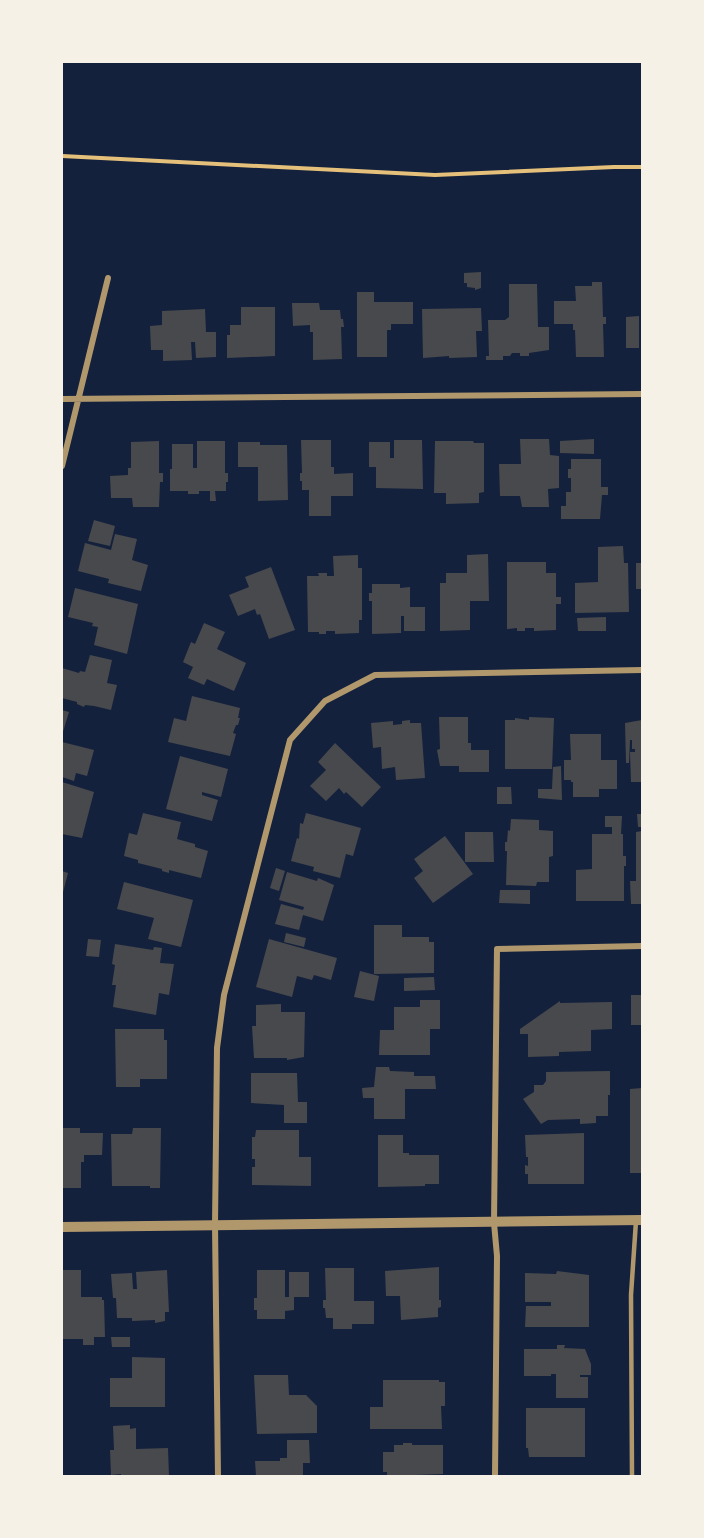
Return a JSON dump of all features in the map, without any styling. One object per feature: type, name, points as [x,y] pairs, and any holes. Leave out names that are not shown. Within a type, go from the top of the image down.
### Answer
[{"type":"street","points":[[62,466],[108,278]]},
{"type":"street","points":[[62,399],[642,394]]},
{"type":"street","points":[[218,1476],[215,1225],[217,1048],[224,995],[290,740],[325,701],[375,675],[642,670]]},
{"type":"street","points":[[495,1476],[497,1256],[494,1223],[497,949],[642,946]]},
{"type":"street","points":[[62,1227],[639,1220]]},
{"type":"lane","points":[[632,1476],[631,1295],[639,1220]]},
{"type":"path","points":[[62,156],[435,175],[642,167]]},
{"type":"building","points":[[481,272],[481,288],[475,290],[475,288],[467,287],[467,283],[464,283],[464,273]]},
{"type":"building","points":[[592,282],[602,282],[603,317],[606,317],[606,324],[603,324],[604,357],[576,357],[573,324],[554,324],[554,301],[576,301],[575,286],[592,286]]},
{"type":"building","points":[[509,284],[537,284],[538,327],[549,327],[549,350],[529,353],[529,356],[512,353],[510,356],[503,356],[503,360],[486,360],[486,356],[489,356],[488,320],[505,320],[509,317]]},
{"type":"building","points":[[357,292],[374,292],[374,302],[413,302],[413,324],[391,324],[391,330],[387,330],[387,357],[357,357]]},
{"type":"building","points":[[292,303],[319,303],[320,310],[340,310],[344,327],[341,327],[342,359],[313,360],[313,332],[310,332],[310,325],[293,326]]},
{"type":"building","points":[[241,307],[275,307],[275,356],[227,358],[227,335],[230,335],[230,325],[241,325]]},
{"type":"building","points":[[481,308],[482,331],[476,331],[477,357],[423,358],[422,309]]},
{"type":"building","points":[[205,309],[206,332],[216,332],[216,357],[196,358],[195,342],[191,342],[192,360],[163,361],[163,350],[151,350],[150,326],[162,325],[162,311]]},
{"type":"building","points":[[639,316],[639,348],[626,348],[626,317]]},
{"type":"building","points":[[520,439],[549,439],[550,455],[559,456],[559,488],[548,489],[549,507],[522,507],[520,496],[500,496],[499,464],[521,464]]},
{"type":"building","points":[[594,439],[594,454],[560,453],[560,441]]},
{"type":"building","points":[[301,440],[331,440],[331,467],[334,467],[334,474],[353,473],[353,496],[331,496],[331,516],[309,516],[309,490],[302,490],[302,481],[300,481],[300,473],[302,473]]},
{"type":"building","points":[[394,440],[422,440],[423,489],[376,488],[376,467],[369,467],[369,442],[390,442],[390,458],[394,458]]},
{"type":"building","points":[[159,441],[159,473],[163,473],[163,482],[160,482],[159,507],[133,507],[132,498],[111,498],[110,476],[128,475],[128,468],[131,468],[131,442]]},
{"type":"building","points":[[197,441],[225,441],[225,473],[228,473],[228,482],[226,482],[226,491],[215,491],[216,501],[210,501],[210,491],[188,494],[188,491],[170,491],[172,444],[193,444],[193,468],[197,468]]},
{"type":"building","points":[[435,441],[484,443],[484,492],[479,493],[479,503],[446,504],[446,493],[434,493]]},
{"type":"building","points":[[238,442],[287,445],[288,500],[258,501],[258,467],[238,467]]},
{"type":"building","points":[[571,459],[601,459],[601,487],[608,487],[608,495],[602,495],[600,519],[561,519],[561,506],[566,506],[566,492],[571,492],[571,478],[568,478],[568,469],[571,469]]},
{"type":"building","points":[[94,520],[115,526],[110,546],[88,541]]},
{"type":"building","points":[[115,534],[137,539],[132,560],[148,565],[141,591],[108,583],[109,579],[78,571],[85,543],[111,550]]},
{"type":"building","points":[[623,546],[624,563],[628,563],[629,612],[575,613],[575,583],[598,582],[598,547]]},
{"type":"building","points":[[488,554],[489,601],[470,601],[470,630],[440,631],[440,583],[446,583],[446,573],[467,573],[467,555]]},
{"type":"building","points":[[358,555],[358,568],[362,568],[362,620],[359,620],[359,633],[308,632],[307,576],[327,573],[327,576],[334,576],[333,556]]},
{"type":"building","points":[[507,562],[546,562],[546,573],[556,573],[556,597],[561,597],[561,604],[556,604],[556,630],[507,629]]},
{"type":"building","points":[[636,563],[642,563],[642,589],[636,589]]},
{"type":"building","points":[[271,567],[295,630],[269,639],[260,614],[257,615],[255,609],[238,616],[229,595],[249,587],[245,577]]},
{"type":"building","points":[[372,584],[400,584],[400,588],[410,587],[410,607],[425,607],[425,631],[404,631],[404,616],[401,616],[401,633],[372,634],[372,601],[369,601],[369,593],[372,593]]},
{"type":"building","points":[[75,588],[138,604],[127,654],[94,645],[98,627],[92,626],[93,623],[68,617]]},
{"type":"building","points":[[606,617],[606,631],[578,631],[577,618]]},
{"type":"building","points":[[204,623],[225,632],[217,649],[246,663],[234,691],[207,679],[204,685],[188,678],[193,667],[183,662],[191,642],[195,644]]},
{"type":"building","points":[[90,655],[112,660],[107,683],[117,685],[111,710],[85,705],[84,707],[77,702],[62,698],[62,668],[79,673],[80,671],[85,672]]},
{"type":"building","points":[[192,696],[240,708],[238,718],[240,718],[233,733],[236,734],[230,756],[168,742],[174,718],[186,721]]},
{"type":"building","points":[[62,710],[69,712],[62,735]]},
{"type":"building","points":[[439,717],[468,717],[468,743],[471,743],[471,750],[489,750],[489,772],[459,772],[459,766],[440,766],[437,750],[440,749]]},
{"type":"building","points":[[529,717],[554,718],[552,769],[505,769],[505,720],[515,720],[515,718],[529,720]]},
{"type":"building","points":[[410,720],[410,723],[421,723],[425,778],[396,780],[395,767],[382,769],[381,747],[373,748],[371,723],[393,721],[393,725]]},
{"type":"building","points":[[642,720],[642,782],[631,782],[630,752],[635,752],[635,749],[632,749],[632,740],[630,740],[629,763],[626,763],[625,723]]},
{"type":"building","points":[[570,734],[601,734],[601,760],[617,760],[617,789],[599,789],[599,797],[573,797],[573,782],[564,780],[564,760],[571,760]]},
{"type":"building","points":[[62,742],[94,750],[87,776],[76,773],[74,781],[62,777]]},
{"type":"building","points":[[335,743],[381,787],[362,807],[339,788],[326,801],[310,786],[326,770],[318,762]]},
{"type":"building","points":[[180,756],[228,769],[221,797],[202,792],[202,795],[218,800],[212,821],[166,809]]},
{"type":"building","points":[[561,766],[562,800],[538,798],[538,789],[552,789],[553,767]]},
{"type":"building","points":[[62,782],[94,792],[82,838],[62,834]]},
{"type":"building","points":[[497,787],[511,787],[512,804],[497,804]]},
{"type":"building","points":[[143,813],[181,822],[177,839],[195,844],[195,847],[208,851],[201,878],[169,870],[169,873],[162,871],[162,869],[138,863],[138,860],[124,856],[129,833],[137,835]]},
{"type":"building","points":[[306,813],[361,828],[353,856],[346,854],[340,878],[313,871],[314,867],[291,861],[297,838],[299,839],[300,823],[303,824]]},
{"type":"building","points":[[637,814],[642,814],[642,827],[638,827]]},
{"type":"building","points":[[605,816],[622,816],[623,856],[626,856],[624,901],[576,901],[576,870],[592,869],[592,834],[612,834],[612,827],[605,827]]},
{"type":"building","points":[[511,819],[539,820],[539,830],[553,831],[553,856],[549,857],[549,882],[537,882],[536,886],[506,885],[505,842],[507,842],[508,830],[510,831]]},
{"type":"building","points":[[642,831],[642,904],[631,904],[630,881],[636,881],[636,832]]},
{"type":"building","points":[[465,832],[493,832],[494,862],[465,862]]},
{"type":"building","points":[[445,836],[473,874],[433,903],[414,878],[423,871],[414,859]]},
{"type":"building","points":[[276,868],[285,871],[279,891],[270,888]]},
{"type":"building","points":[[62,871],[68,873],[62,896]]},
{"type":"building","points":[[287,872],[317,881],[318,878],[334,885],[323,921],[303,915],[299,930],[275,924],[281,904],[303,910],[304,907],[279,900]]},
{"type":"building","points":[[124,882],[193,900],[181,947],[148,939],[154,918],[117,909]]},
{"type":"building","points":[[500,890],[530,890],[530,904],[499,903]]},
{"type":"building","points":[[374,925],[402,925],[402,937],[429,937],[429,942],[434,942],[434,973],[374,974]]},
{"type":"building","points":[[286,933],[306,938],[304,947],[284,942]]},
{"type":"building","points":[[88,939],[101,940],[99,957],[86,956]]},
{"type":"building","points":[[269,939],[337,958],[331,980],[314,975],[312,980],[297,976],[292,997],[256,987]]},
{"type":"building","points":[[115,944],[153,950],[154,947],[162,948],[160,963],[174,964],[169,995],[159,993],[156,1015],[113,1007],[116,985],[112,985],[115,965],[112,964]]},
{"type":"building","points":[[360,971],[379,976],[374,1001],[354,997]]},
{"type":"building","points":[[434,977],[435,990],[404,991],[404,978]]},
{"type":"building","points":[[631,995],[642,995],[642,1025],[631,1025]]},
{"type":"building","points":[[420,1000],[440,1000],[440,1029],[430,1029],[430,1055],[379,1055],[380,1030],[394,1030],[394,1007],[420,1007]]},
{"type":"building","points":[[560,1001],[560,1003],[612,1002],[612,1029],[591,1030],[591,1051],[559,1052],[559,1056],[528,1057],[528,1034],[520,1034],[520,1029]]},
{"type":"building","points":[[281,1004],[281,1012],[305,1012],[304,1057],[287,1060],[287,1058],[254,1058],[252,1026],[256,1026],[256,1005]]},
{"type":"building","points":[[115,1029],[164,1029],[164,1040],[167,1040],[167,1079],[140,1079],[140,1087],[116,1087]]},
{"type":"building","points":[[376,1067],[389,1067],[390,1071],[414,1072],[414,1076],[435,1076],[436,1089],[405,1089],[405,1119],[374,1119],[374,1098],[363,1098],[362,1088],[374,1087]]},
{"type":"building","points":[[610,1071],[608,1116],[596,1116],[596,1123],[580,1124],[580,1119],[548,1120],[541,1124],[523,1099],[534,1092],[534,1085],[543,1085],[546,1081],[546,1072]]},
{"type":"building","points":[[251,1073],[297,1073],[298,1102],[307,1102],[307,1123],[284,1123],[284,1105],[251,1103]]},
{"type":"building","points":[[642,1088],[642,1173],[630,1173],[630,1089]]},
{"type":"building","points":[[62,1128],[80,1128],[80,1133],[103,1133],[102,1155],[84,1155],[84,1162],[81,1162],[81,1188],[62,1188]]},
{"type":"building","points":[[133,1128],[161,1128],[160,1188],[112,1186],[111,1134],[132,1134]]},
{"type":"building","points":[[256,1130],[299,1130],[299,1157],[311,1157],[311,1186],[252,1185],[252,1167],[255,1167],[255,1159],[252,1159],[252,1137],[255,1137]]},
{"type":"building","points":[[584,1133],[584,1184],[528,1184],[528,1174],[525,1174],[528,1157],[526,1157],[525,1135]]},
{"type":"building","points":[[378,1135],[403,1135],[403,1153],[409,1153],[409,1155],[439,1155],[439,1184],[378,1187]]},
{"type":"building","points":[[439,1267],[441,1307],[438,1308],[438,1317],[401,1320],[400,1296],[386,1296],[385,1271]]},
{"type":"building","points":[[325,1268],[354,1268],[354,1301],[374,1301],[374,1324],[352,1324],[352,1329],[333,1329],[333,1318],[326,1318],[325,1308],[323,1308],[323,1300],[326,1300]]},
{"type":"building","points":[[62,1270],[81,1270],[81,1297],[102,1297],[104,1300],[105,1337],[94,1337],[94,1345],[83,1345],[83,1339],[62,1339]]},
{"type":"building","points":[[167,1270],[169,1312],[165,1312],[165,1321],[155,1323],[155,1320],[132,1321],[132,1318],[117,1318],[111,1274],[132,1273],[133,1289],[137,1289],[136,1272]]},
{"type":"building","points":[[257,1270],[285,1270],[285,1297],[289,1297],[289,1272],[309,1272],[309,1297],[294,1297],[294,1310],[285,1311],[285,1319],[257,1319],[254,1298],[257,1298]]},
{"type":"building","points":[[557,1271],[589,1275],[589,1327],[525,1327],[526,1306],[551,1306],[551,1302],[525,1302],[525,1273],[556,1274]]},
{"type":"building","points":[[111,1337],[130,1337],[130,1347],[112,1347]]},
{"type":"building","points":[[557,1345],[565,1345],[564,1348],[585,1349],[591,1364],[591,1375],[580,1375],[580,1377],[588,1377],[588,1398],[556,1398],[556,1374],[524,1376],[524,1349],[557,1349]]},
{"type":"building","points":[[132,1357],[165,1358],[165,1407],[110,1407],[110,1378],[132,1378]]},
{"type":"building","points":[[254,1375],[288,1375],[289,1395],[306,1395],[317,1406],[317,1433],[257,1434]]},
{"type":"building","points":[[383,1380],[439,1380],[439,1382],[445,1382],[445,1406],[441,1406],[442,1429],[370,1429],[370,1407],[383,1407]]},
{"type":"building","points":[[526,1408],[585,1408],[585,1457],[529,1457],[528,1448],[526,1448]]},
{"type":"building","points":[[130,1425],[130,1429],[136,1428],[136,1449],[168,1448],[169,1476],[111,1475],[110,1450],[114,1450],[113,1426]]},
{"type":"building","points":[[287,1440],[309,1440],[310,1463],[303,1463],[303,1476],[256,1476],[255,1461],[280,1461],[280,1458],[287,1458]]},
{"type":"building","points":[[403,1443],[443,1445],[443,1474],[387,1476],[387,1472],[383,1472],[383,1452],[394,1452],[394,1445],[403,1445]]}]
